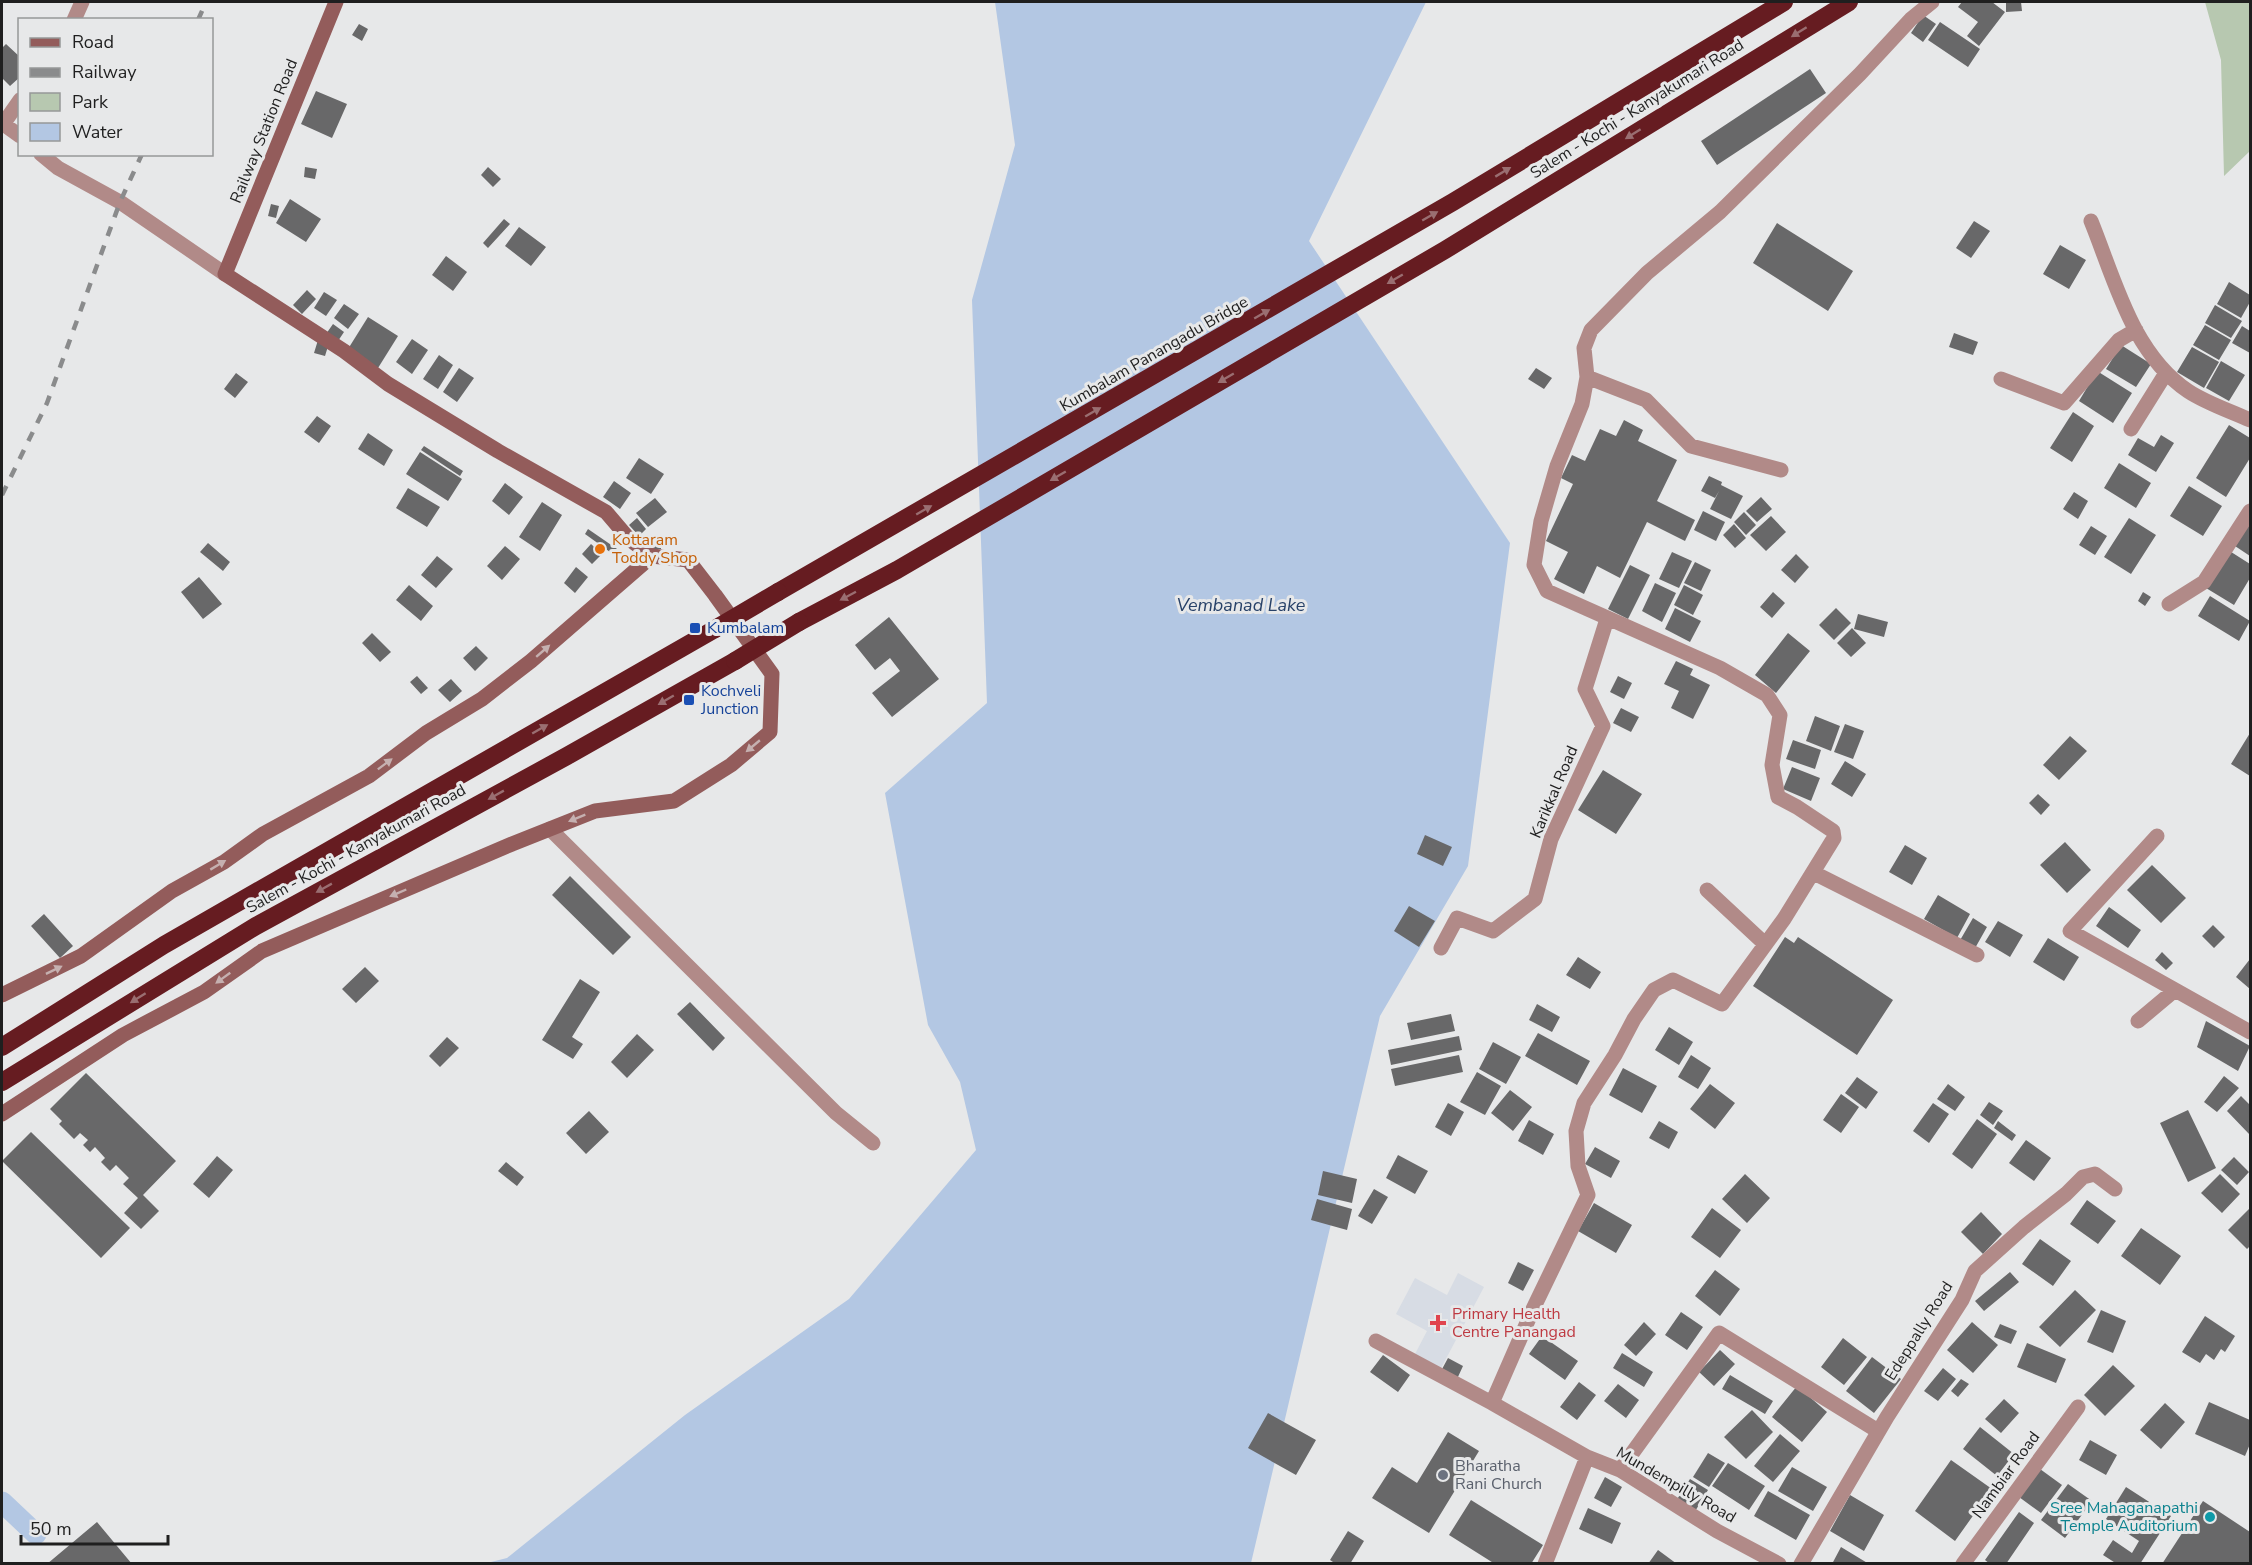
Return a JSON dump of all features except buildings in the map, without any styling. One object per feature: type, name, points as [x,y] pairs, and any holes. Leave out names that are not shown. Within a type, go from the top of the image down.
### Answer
[{"type":"highway","name":"Salem - Kochi - Kanyakumari Road","points":[[1454,202],[1784,2]]},
{"type":"highway","name":"Salem - Kochi - Kanyakumari Road","points":[[2,1082],[256,926],[567,756],[799,622],[897,570],[1445,250],[1849,2]]},
{"type":"highway","name":"Kumbalam Panangadu Bridge","points":[[778,592],[874,539],[1454,202]]},
{"type":"highway","name":"Salem - Kochi - Kanyakumari Road","points":[[2,1047],[164,945],[778,592]]},
{"type":"street","points":[[75,18],[82,2]]},
{"type":"street","name":"Railway Station Road","points":[[225,274],[336,2]]},
{"type":"street","points":[[1492,1403],[1533,1309],[1588,1195],[1578,1166],[1576,1131],[1584,1103],[1615,1055],[1634,1019],[1654,990],[1672,980],[1722,1004],[1814,873],[1834,838],[1833,831],[1778,797],[1772,765],[1780,715],[1767,695],[1720,668],[1547,591],[1534,565],[1541,521],[1557,466],[1582,404],[1587,377],[1584,348],[1591,330],[1647,273],[1720,212],[1860,74],[1911,19],[1932,2]]},
{"type":"street","points":[[18,103],[3,123],[18,134]]},
{"type":"street","points":[[2,1114],[123,1035],[204,992],[262,951],[595,811],[674,801],[731,765],[770,732],[772,675],[688,560],[652,556],[629,538],[606,512],[498,452],[388,384],[344,351],[120,202],[58,168],[43,156]]},
{"type":"street","points":[[2091,221],[2136,330],[2153,358],[2166,373],[2189,392],[2250,420]]},
{"type":"street","points":[[2001,379],[2064,403],[2119,340],[2136,330]]},
{"type":"street","points":[[2131,429],[2166,373]]},
{"type":"street","points":[[1587,377],[1646,400],[1691,446],[1782,470]]},
{"type":"street","points":[[2169,603],[2204,582],[2250,511]]},
{"type":"street","points":[[2,996],[81,956],[172,891],[224,862],[262,834],[369,776],[426,733],[482,699],[531,661],[652,556]]},
{"type":"street","name":"Karikkal Road","points":[[1441,948],[1457,918],[1493,931],[1535,899],[1551,839],[1603,726],[1585,689],[1607,619]]},
{"type":"street","points":[[550,829],[819,1097],[873,1143]]},
{"type":"street","points":[[2157,836],[2070,931],[2250,1032]]},
{"type":"street","points":[[1814,873],[1977,954]]},
{"type":"street","points":[[1707,890],[1765,944]]},
{"type":"street","points":[[2138,1021],[2175,990]]},
{"type":"street","name":"Edeppally Road","points":[[1801,1563],[1878,1431],[1962,1300],[1975,1271],[2083,1177],[2095,1174],[2115,1189]]},
{"type":"street","points":[[1620,1470],[1719,1333],[1878,1431]]},
{"type":"street","name":"Mundempilly Road","points":[[1376,1341],[1587,1457],[1620,1470],[1717,1531],[1779,1563]]},
{"type":"street","name":"Nambiar Road","points":[[1963,1563],[2078,1407]]},
{"type":"street","points":[[1545,1563],[1587,1457]]},
{"type":"shaded area","name":"Primary Health Centre Panangad","points":[[1458,1273],[1484,1287],[1440,1370],[1414,1356],[1427,1331],[1396,1314],[1415,1278],[1447,1295]]},
{"type":"green space","points":[[2205,2],[2250,2],[2250,151],[2224,176],[2221,60]]},
{"type":"water","name":"Vembanad Lake","points":[[995,2],[1426,2],[1309,241],[1510,543],[1468,866],[1380,1016],[1251,1563],[483,1564],[507,1558],[685,1415],[849,1299],[976,1150],[960,1082],[928,1025],[885,793],[987,703],[972,300],[1015,145]]},
{"type":"waterway","points":[[2,1502],[36,1534]]},
{"type":"railway","points":[[199,18],[206,2]]},
{"type":"railway","points":[[2,495],[47,403],[120,202],[141,156]]},
{"type":"place","name":"Kottaram Toddy Shop","points":[[600,549]]},
{"type":"place","name":"Kumbalam","points":[[695,628]]},
{"type":"place","name":"Kochveli Junction","points":[[689,700]]},
{"type":"place","name":"Primary Health Centre Panangad","points":[[1438,1323]]},
{"type":"place","name":"Bharatha Rani Church","points":[[1443,1475]]},
{"type":"place","name":"Sree Mahaganapathi Temple Auditorium","points":[[2210,1517]]}]
